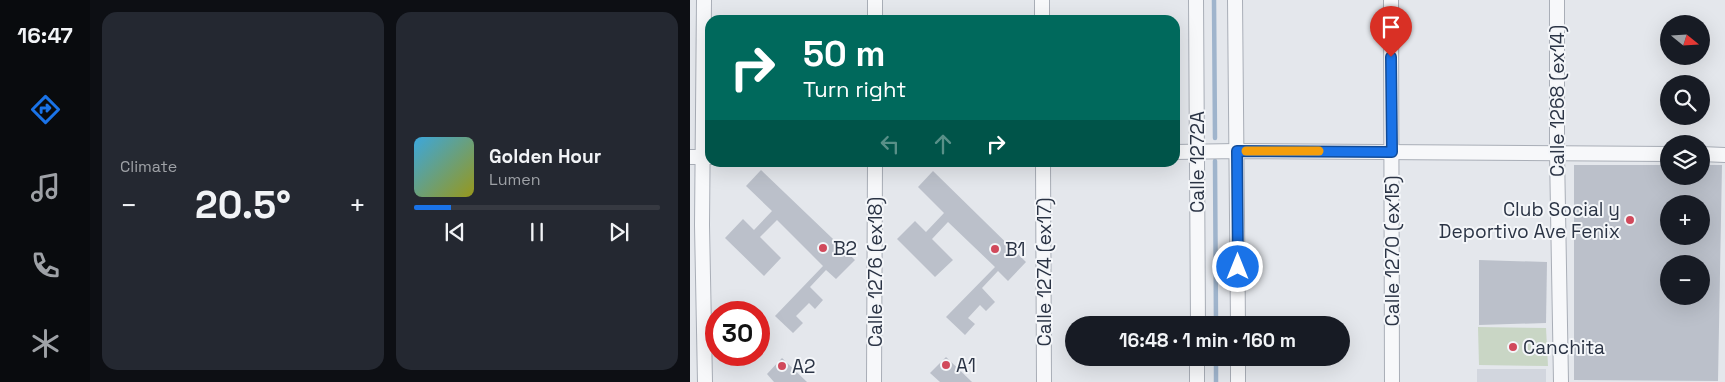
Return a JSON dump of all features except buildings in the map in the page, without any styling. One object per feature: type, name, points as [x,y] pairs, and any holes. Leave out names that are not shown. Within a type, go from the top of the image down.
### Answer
[{"type":"street","points":[[704,0],[701,157],[705,382]]},
{"type":"street","points":[[875,0],[875,15]]},
{"type":"street","points":[[1042,0],[1042,15]]},
{"type":"street","name":"Calle 1272A","points":[[1196,0],[1198,316]]},
{"type":"street","points":[[1235,0],[1238,316]]},
{"type":"street","name":"Calle 1270 (ex15)","points":[[1391,0],[1392,382]]},
{"type":"street","name":"Calle 1268 (ex14)","points":[[1557,0],[1557,153],[1561,382]]},
{"type":"street","points":[[1180,152],[1660,154]]},
{"type":"street","points":[[1710,154],[1725,155]]},
{"type":"street","name":"Calle 1276 (ex18)","points":[[874,382],[875,167]]},
{"type":"street","name":"Calle 1274 (ex17)","points":[[1043,167],[1044,382]]},
{"type":"street","points":[[1197,382],[1198,366]]},
{"type":"street","points":[[1238,366],[1238,382]]},
{"type":"shaded area","points":[[1477,369],[1546,369],[1546,382],[1477,382]]},
{"type":"green space","name":"Canchita","points":[[1478,327],[1546,328],[1548,366],[1479,365]]},
{"type":"waterway","points":[[1214,0],[1215,138]]},
{"type":"waterway","points":[[1215,161],[1216,316]]},
{"type":"waterway","points":[[1216,366],[1216,382]]},
{"type":"slow traffic","points":[[1246,151],[1319,151]]},
{"type":"place","name":"Club Social y Deportivo Ave Fenix","points":[[1630,220]]},
{"type":"place","name":"B2","points":[[823,248]]},
{"type":"place","name":"B1","points":[[995,249]]},
{"type":"place","name":"Canchita","points":[[1513,347]]},
{"type":"place","name":"A1","points":[[946,365]]},
{"type":"place","name":"A2","points":[[782,366]]},
{"type":"route","points":[[1238,267],[1237,151],[1392,152],[1391,57]]}]
